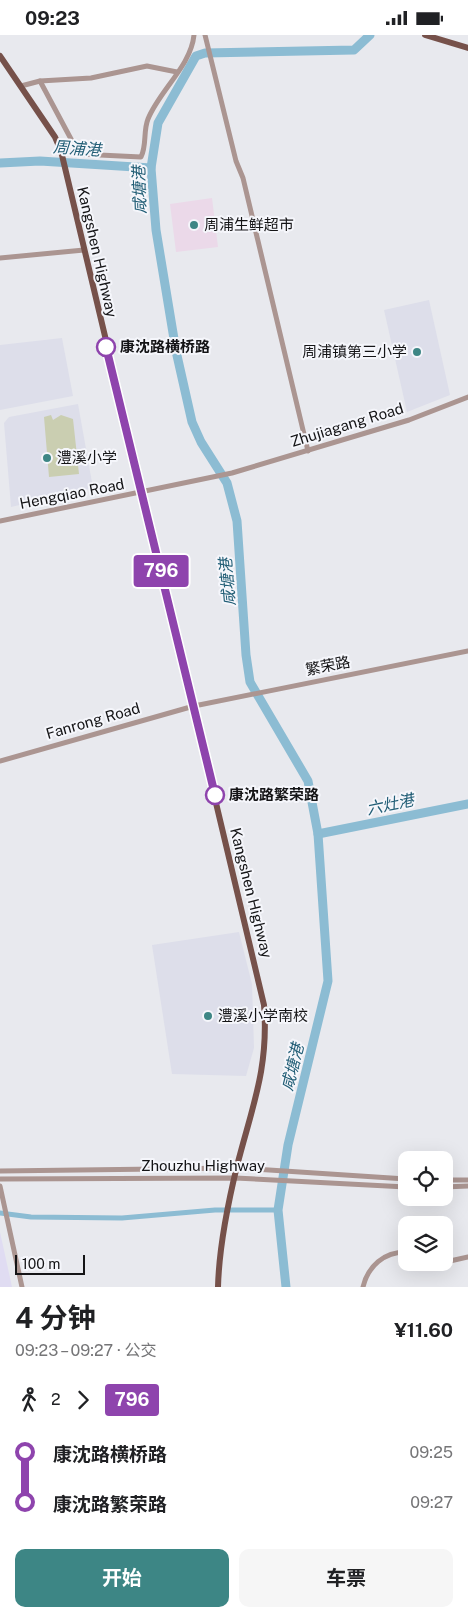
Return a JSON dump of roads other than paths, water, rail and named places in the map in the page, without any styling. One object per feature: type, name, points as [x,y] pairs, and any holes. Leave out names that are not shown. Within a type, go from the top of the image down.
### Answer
[{"type":"main road","points":[[425,35],[468,48]]},
{"type":"main road","name":"Kangshen Highway","points":[[0,56],[55,137],[61,151],[264,1005],[266,1031],[264,1060],[259,1089],[237,1167],[232,1200],[226,1220],[218,1287]]},
{"type":"street","points":[[40,81],[79,154],[140,157],[143,152],[147,121],[193,44],[194,35]]},
{"type":"street","points":[[205,35],[236,161],[243,178],[308,451]]},
{"type":"street","points":[[21,86],[40,81],[75,80],[147,66],[177,72]]},
{"type":"street","points":[[0,258],[84,250]]},
{"type":"street","name":"Zhujiagang Road","points":[[207,479],[409,420],[468,397]]},
{"type":"street","name":"Hengqiao Road","points":[[0,521],[207,479]]},
{"type":"street","name":"繁荣路","points":[[194,707],[273,689],[468,651]]},
{"type":"street","name":"Fanrong Road","points":[[0,761],[194,707]]},
{"type":"street","name":"Zhouzhu Highway","points":[[0,1171],[237,1167],[398,1178]]},
{"type":"street","name":"Zhouzhu Highway","points":[[0,1179],[235,1178],[303,1180],[398,1186]]},
{"type":"street","points":[[453,1180],[468,1180]]},
{"type":"street","points":[[0,1186],[22,1287]]},
{"type":"street","points":[[453,1187],[468,1186]]},
{"type":"street","points":[[363,1287],[372,1266],[384,1257],[398,1252]]},
{"type":"street","points":[[453,1260],[468,1257]]},
{"type":"waterway","name":"咸塘港","points":[[286,1287],[278,1210],[288,1145],[328,981],[318,834],[308,781],[250,682],[246,655],[237,521],[227,483],[201,442],[192,422],[176,351],[156,230],[151,168],[158,123],[196,56],[205,53],[354,50],[370,35]]},
{"type":"waterway","name":"周浦港","points":[[0,163],[40,161],[151,168]]},
{"type":"waterway","name":"六灶港","points":[[318,834],[468,804]]},
{"type":"waterway","points":[[0,1213],[31,1217],[122,1218],[215,1210],[278,1210]]},
{"type":"place","name":"周浦生鲜超市","points":[[194,225]]},
{"type":"place","name":"康沈路横桥路","points":[[106,347]]},
{"type":"place","name":"周浦镇第三小学","points":[[417,352]]},
{"type":"place","name":"澧溪小学","points":[[47,458]]},
{"type":"place","name":"康沈路繁荣路","points":[[215,795]]},
{"type":"place","name":"澧溪小学南校","points":[[208,1016]]}]
